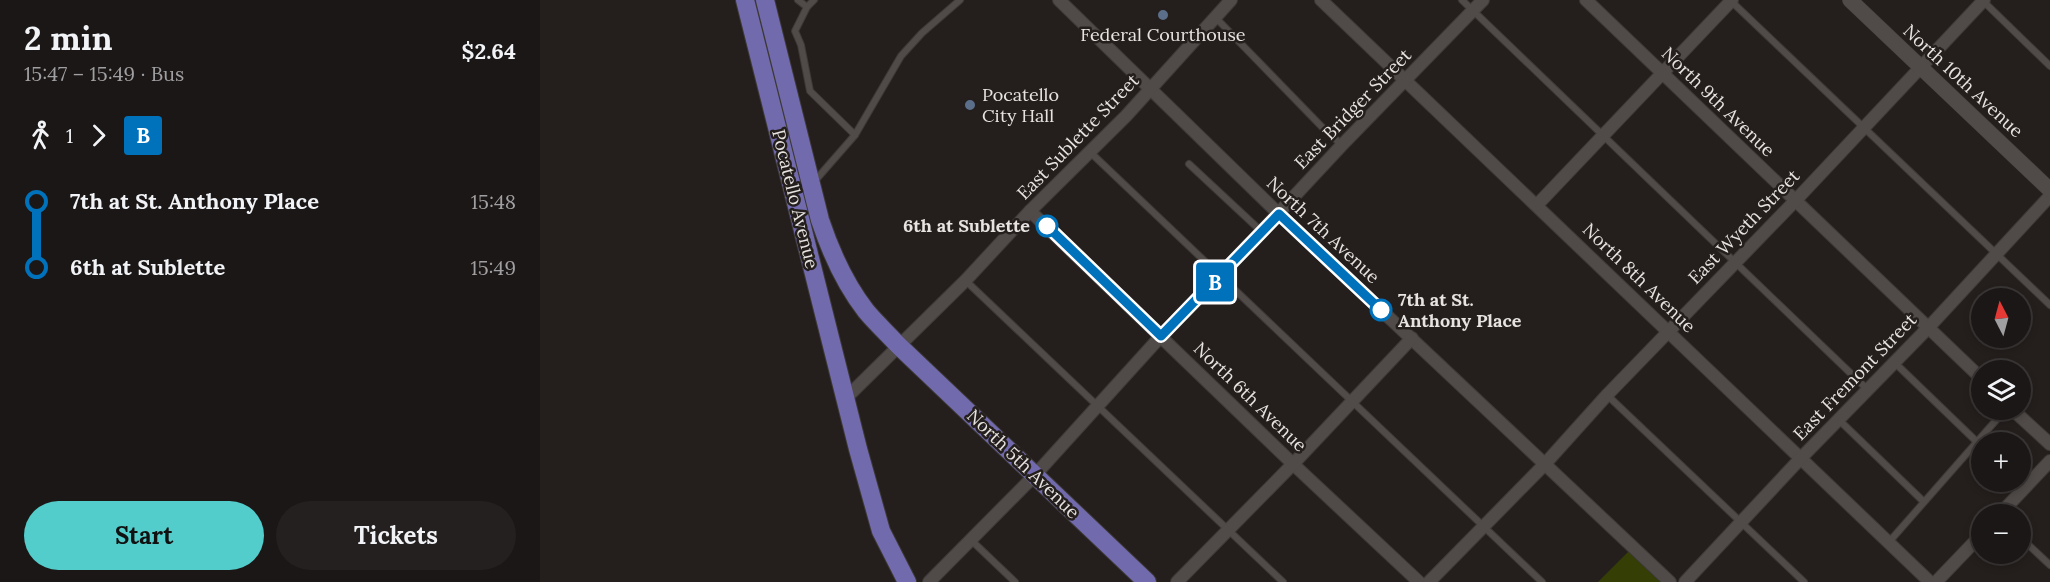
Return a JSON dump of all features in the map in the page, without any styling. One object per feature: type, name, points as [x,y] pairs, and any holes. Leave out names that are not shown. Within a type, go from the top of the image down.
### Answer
[{"type":"main road","name":"Pocatello Avenue","points":[[745,0],[858,450],[881,531],[906,582]]},
{"type":"main road","name":"Pocatello Avenue","points":[[765,0],[820,220],[831,251],[843,276],[867,312],[898,345]]},
{"type":"main road","name":"North 5th Avenue","points":[[898,345],[1147,582]]},
{"type":"street","name":"North 7th Avenue","points":[[1059,0],[1279,214],[1670,582]]},
{"type":"street","name":"East Sublette Street","points":[[846,398],[966,280],[1150,89],[1231,0]]},
{"type":"street","name":"North 8th Avenue","points":[[1322,0],[1930,582]]},
{"type":"street","name":"East Bridger Street","points":[[928,582],[1035,475],[1161,336],[1483,0]]},
{"type":"street","name":"North 9th Avenue","points":[[1586,0],[1971,369]]},
{"type":"street","points":[[1538,205],[1663,75],[1731,0]]},
{"type":"street","name":"North 10th Avenue","points":[[1850,0],[2050,190]]},
{"type":"street","name":"East Wyeth Street","points":[[1429,582],[1544,465],[1607,395],[1795,201],[1983,0]]},
{"type":"street","name":"East Fremont Street","points":[[1685,582],[1838,419],[1928,328],[2050,196]]},
{"type":"street","name":"North 6th Avenue","points":[[1030,211],[1419,582]]},
{"type":"street","points":[[1177,582],[1412,338]]},
{"type":"street","points":[[2024,420],[2050,444]]},
{"type":"street","points":[[2009,504],[2050,460]]},
{"type":"street","points":[[1936,582],[1971,545]]},
{"type":"lane","points":[[798,0],[807,7]]},
{"type":"lane","points":[[814,0],[807,7],[795,30],[801,45],[810,91],[855,135]]},
{"type":"lane","points":[[811,185],[855,135],[901,56],[922,33],[960,0]]},
{"type":"lane","points":[[1462,0],[1867,389]]},
{"type":"lane","points":[[1731,0],[2050,305]]},
{"type":"lane","points":[[1983,0],[2050,66]]},
{"type":"lane","points":[[1215,17],[1342,145]]},
{"type":"lane","points":[[1089,152],[1542,582]]},
{"type":"lane","points":[[1189,164],[1262,232]]},
{"type":"lane","points":[[966,280],[1283,582]]},
{"type":"lane","points":[[1894,362],[1971,436]]},
{"type":"lane","points":[[1607,395],[1804,582]]},
{"type":"lane","points":[[1838,419],[1924,501]]},
{"type":"lane","points":[[1986,432],[1996,420]]},
{"type":"lane","points":[[1889,542],[1971,449]]},
{"type":"lane","points":[[970,540],[1015,582]]},
{"type":"lane","points":[[2031,547],[2050,565]]},
{"type":"green space","points":[[1632,548],[1670,582],[1598,582]]},
{"type":"bus line","name":"B","points":[[1047,226],[1161,336],[1279,214],[1381,310]]},
{"type":"place","name":"Federal Courthouse","points":[[1163,15]]},
{"type":"place","name":"Pocatello City Hall","points":[[970,105]]},
{"type":"place","name":"6th at Sublette","points":[[1047,226]]},
{"type":"place","name":"7th at St. Anthony Place","points":[[1381,310]]}]
